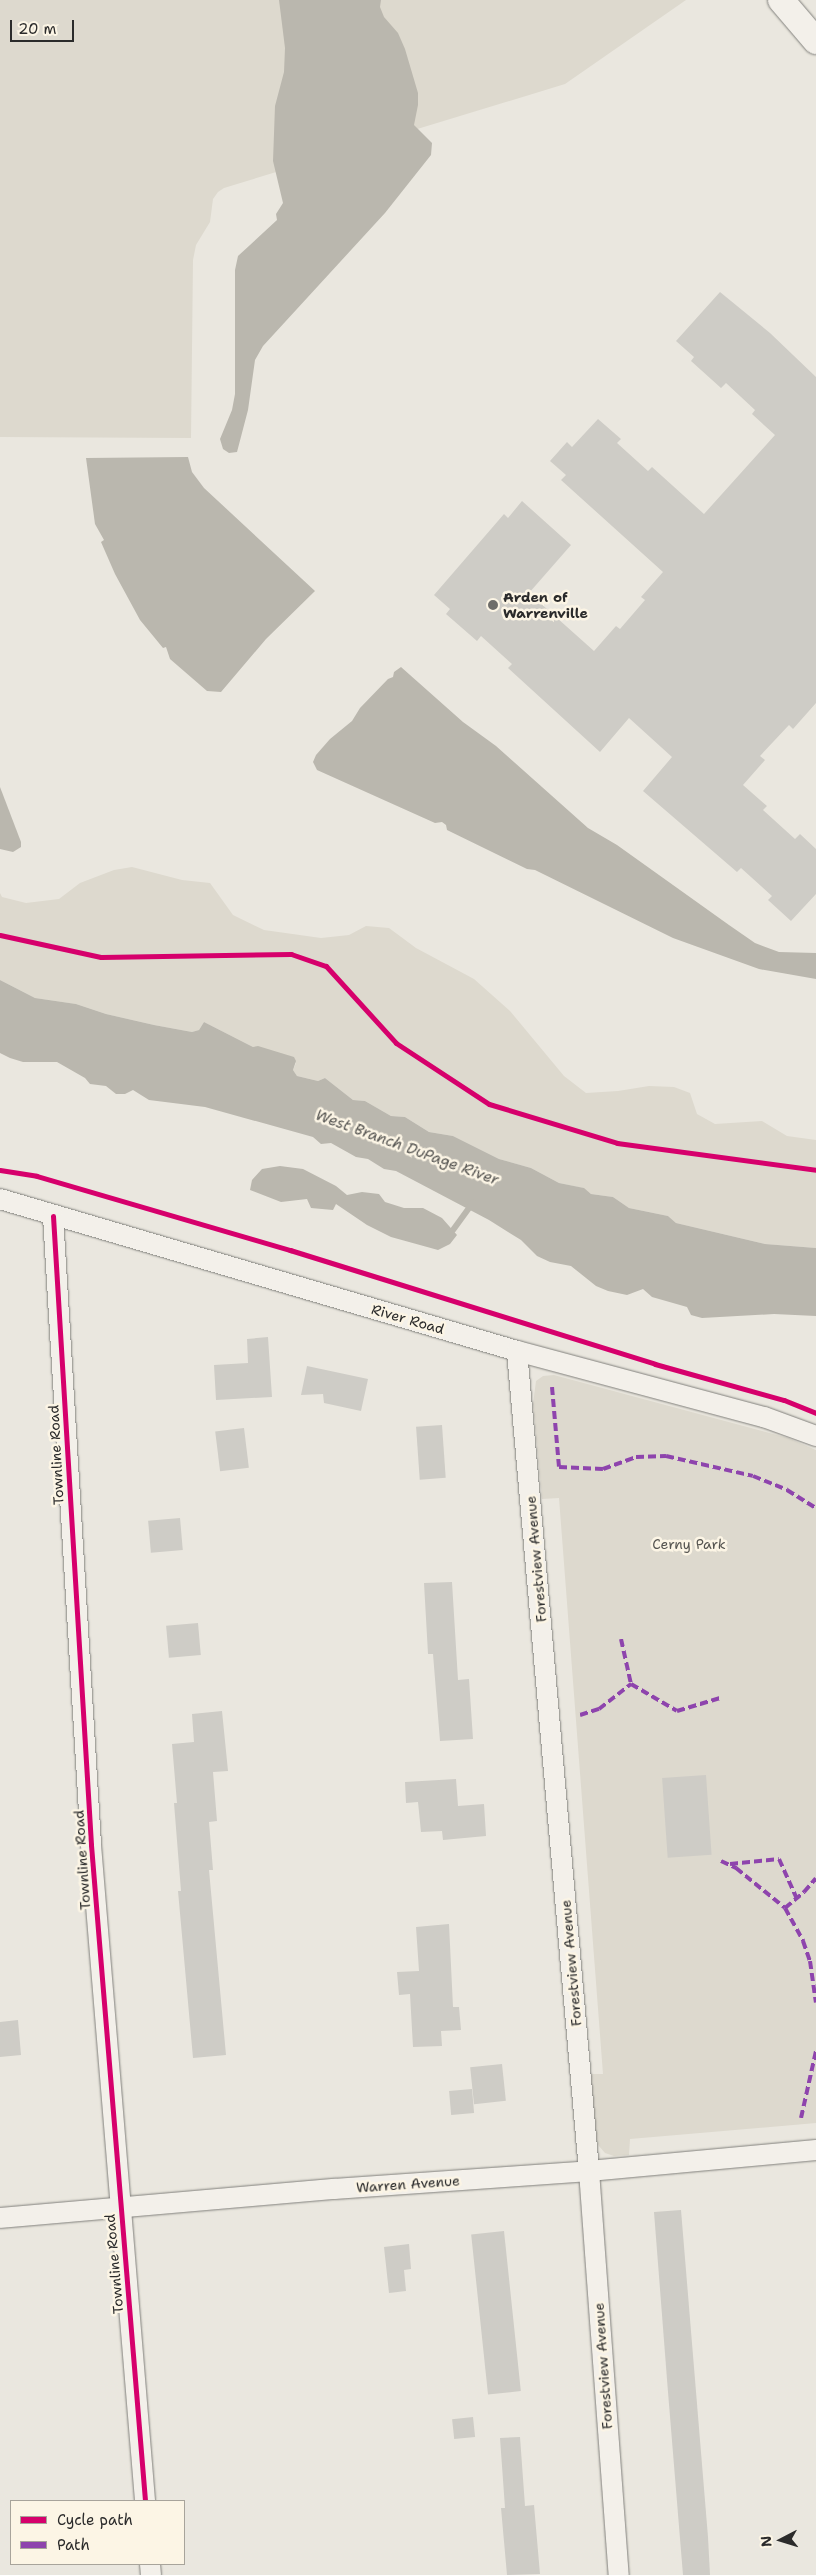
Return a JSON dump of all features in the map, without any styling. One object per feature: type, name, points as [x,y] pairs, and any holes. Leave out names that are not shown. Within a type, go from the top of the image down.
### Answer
[{"type":"main road","points":[[781,0],[816,41]]},
{"type":"street","name":"River Road","points":[[0,1199],[518,1351],[764,1417],[816,1436]]},
{"type":"street","name":"Townline Road","points":[[53,1216],[91,1845],[145,2500]]},
{"type":"street","name":"Forestview Avenue","points":[[518,1351],[589,2171],[619,2575]]},
{"type":"street","name":"Warren Avenue","points":[[0,2218],[589,2171],[816,2150]]},
{"type":"shaded area","points":[[0,0],[686,0],[565,84],[224,188],[218,192],[213,199],[210,222],[196,245],[193,260],[191,438],[0,437]]},
{"type":"shaded area","points":[[132,867],[182,880],[210,883],[233,915],[264,930],[321,938],[349,935],[366,926],[389,928],[416,948],[474,979],[510,1011],[564,1076],[586,1093],[618,1091],[649,1086],[674,1087],[690,1093],[697,1114],[715,1124],[762,1121],[787,1136],[816,1140],[816,1248],[765,1244],[676,1223],[668,1216],[629,1208],[613,1197],[591,1194],[583,1188],[559,1183],[531,1168],[499,1159],[453,1136],[429,1132],[405,1117],[391,1116],[365,1101],[353,1100],[325,1078],[318,1081],[297,1076],[293,1070],[296,1063],[253,1047],[204,1022],[199,1030],[192,1032],[154,1025],[106,1014],[76,1004],[35,998],[0,980],[0,893],[2,897],[26,903],[59,899],[80,883],[114,870]]},
{"type":"shaded area","name":"Cerny Park","points":[[554,1375],[788,1438],[816,1450],[816,2123],[630,2139],[629,2155],[614,2156],[605,2153],[599,2146],[594,2134],[589,2074],[603,2074],[559,1498],[542,1499],[533,1404],[536,1381],[543,1376]]},
{"type":"water","points":[[279,0],[381,0],[380,7],[384,17],[398,33],[405,49],[418,93],[414,125],[432,143],[431,155],[385,213],[263,346],[255,360],[248,410],[237,452],[229,453],[223,449],[220,439],[232,410],[235,394],[235,270],[238,256],[277,220],[276,214],[283,203],[273,161],[275,106],[284,72],[285,48]]},
{"type":"water","points":[[188,457],[192,472],[204,488],[315,591],[266,639],[221,692],[207,691],[170,659],[166,647],[163,648],[140,620],[115,574],[101,542],[104,540],[95,524],[86,458]]},
{"type":"water","points":[[401,667],[463,722],[496,746],[588,828],[617,845],[755,943],[779,952],[816,953],[816,979],[759,969],[673,938],[535,870],[527,869],[447,830],[446,825],[442,822],[435,823],[317,770],[313,762],[316,755],[330,739],[352,721],[360,708]]},
{"type":"water","points":[[0,787],[21,842],[21,847],[13,852],[0,849]]},
{"type":"water","name":"West Branch DuPage River","points":[[0,980],[35,998],[76,1004],[106,1014],[154,1025],[192,1032],[199,1030],[204,1022],[253,1047],[258,1046],[294,1057],[296,1061],[293,1070],[297,1076],[318,1081],[325,1078],[353,1100],[365,1101],[391,1116],[405,1117],[429,1132],[453,1136],[499,1159],[531,1168],[559,1183],[584,1188],[591,1194],[613,1197],[629,1208],[668,1216],[676,1223],[765,1244],[816,1248],[816,1316],[774,1314],[702,1318],[691,1315],[687,1307],[652,1297],[643,1289],[627,1295],[608,1291],[596,1286],[571,1266],[550,1262],[537,1256],[521,1240],[489,1220],[396,1171],[384,1169],[368,1159],[356,1157],[331,1143],[321,1144],[313,1137],[205,1107],[149,1100],[133,1090],[125,1094],[116,1094],[106,1086],[90,1084],[85,1078],[57,1062],[23,1062],[10,1058],[0,1053]]},
{"type":"water","points":[[280,1166],[303,1169],[336,1186],[347,1195],[362,1192],[379,1194],[385,1202],[404,1208],[423,1208],[442,1218],[457,1235],[450,1244],[438,1250],[391,1237],[367,1225],[336,1204],[333,1210],[311,1208],[307,1199],[281,1202],[250,1190],[252,1180],[262,1169]]},
{"type":"building","name":"Arden of Warrenville","points":[[720,292],[770,333],[816,377],[816,703],[793,729],[789,725],[760,756],[765,760],[743,785],[767,806],[763,810],[795,839],[800,834],[816,849],[816,894],[791,921],[768,900],[772,896],[741,868],[737,872],[643,791],[672,757],[629,718],[600,752],[508,668],[512,664],[481,636],[477,641],[446,614],[450,609],[434,595],[504,514],[508,518],[522,501],[571,545],[529,593],[594,651],[616,626],[620,629],[645,600],[641,597],[663,572],[561,480],[566,475],[550,461],[567,442],[572,447],[598,419],[621,439],[617,443],[648,471],[652,467],[704,514],[775,435],[752,414],[755,410],[726,383],[721,388],[691,361],[694,357],[676,341]]},
{"type":"building","points":[[268,1337],[272,1397],[216,1400],[214,1365],[248,1363],[247,1339]]},
{"type":"building","points":[[307,1366],[368,1379],[361,1411],[324,1403],[323,1394],[301,1395]]},
{"type":"building","points":[[442,1425],[446,1478],[420,1480],[416,1427]]},
{"type":"building","points":[[244,1428],[249,1468],[220,1471],[215,1432]]},
{"type":"building","points":[[180,1518],[183,1550],[151,1553],[148,1521]]},
{"type":"building","points":[[452,1582],[458,1680],[469,1679],[473,1739],[440,1741],[433,1654],[428,1654],[424,1583]]},
{"type":"building","points":[[198,1623],[201,1655],[169,1658],[166,1626]]},
{"type":"building","points":[[222,1711],[228,1771],[213,1772],[217,1821],[209,1822],[213,1870],[209,1870],[226,2055],[193,2058],[178,1891],[181,1891],[174,1803],[177,1803],[172,1744],[194,1742],[192,1714]]},
{"type":"building","points":[[706,1775],[712,1855],[668,1858],[662,1778]]},
{"type":"building","points":[[456,1779],[458,1806],[484,1804],[486,1836],[443,1840],[442,1831],[421,1832],[418,1802],[406,1803],[405,1782]]},
{"type":"building","points":[[449,1924],[453,2007],[459,2007],[461,2030],[441,2031],[442,2046],[413,2047],[410,1994],[399,1995],[397,1972],[419,1971],[416,1927]]},
{"type":"building","points":[[18,2020],[21,2055],[0,2057],[0,2022]]},
{"type":"building","points":[[502,2064],[506,2101],[474,2104],[470,2067]]},
{"type":"building","points":[[472,2089],[474,2113],[451,2115],[449,2091]]},
{"type":"building","points":[[681,2210],[710,2575],[683,2575],[668,2392],[654,2212]]},
{"type":"building","points":[[504,2231],[521,2391],[488,2395],[471,2234]]},
{"type":"building","points":[[409,2244],[411,2269],[404,2270],[406,2291],[389,2293],[384,2247]]},
{"type":"building","points":[[473,2417],[475,2437],[454,2439],[452,2419]]},
{"type":"building","points":[[520,2437],[525,2506],[534,2505],[540,2574],[507,2575],[501,2508],[505,2508],[500,2438]]},
{"type":"waterway","points":[[453,1230],[473,1202]]},
{"type":"marked path","points":[[552,1387],[559,1467],[603,1469],[636,1457],[666,1456],[753,1476],[787,1490],[816,1508]]},
{"type":"marked path","points":[[621,1639],[631,1684]]},
{"type":"marked path","points":[[580,1715],[599,1709],[631,1684],[677,1711],[720,1698]]},
{"type":"marked path","points":[[730,1864],[779,1859],[797,1899]]},
{"type":"marked path","points":[[721,1861],[736,1868],[785,1908],[803,1941],[810,1961],[816,2003]]},
{"type":"marked path","points":[[785,1908],[804,1892],[816,1878]]},
{"type":"marked path","points":[[801,2118],[816,2051]]},
{"type":"cycle path","points":[[0,935],[101,957],[291,954],[326,966],[396,1043],[489,1104],[617,1143],[816,1170]]},
{"type":"cycle path","points":[[0,1170],[37,1176],[290,1250],[655,1364],[784,1400],[816,1413]]},
{"type":"cycle path","points":[[53,1216],[91,1845],[145,2500]]},
{"type":"place","name":"Arden of Warrenville","points":[[493,605]]}]
